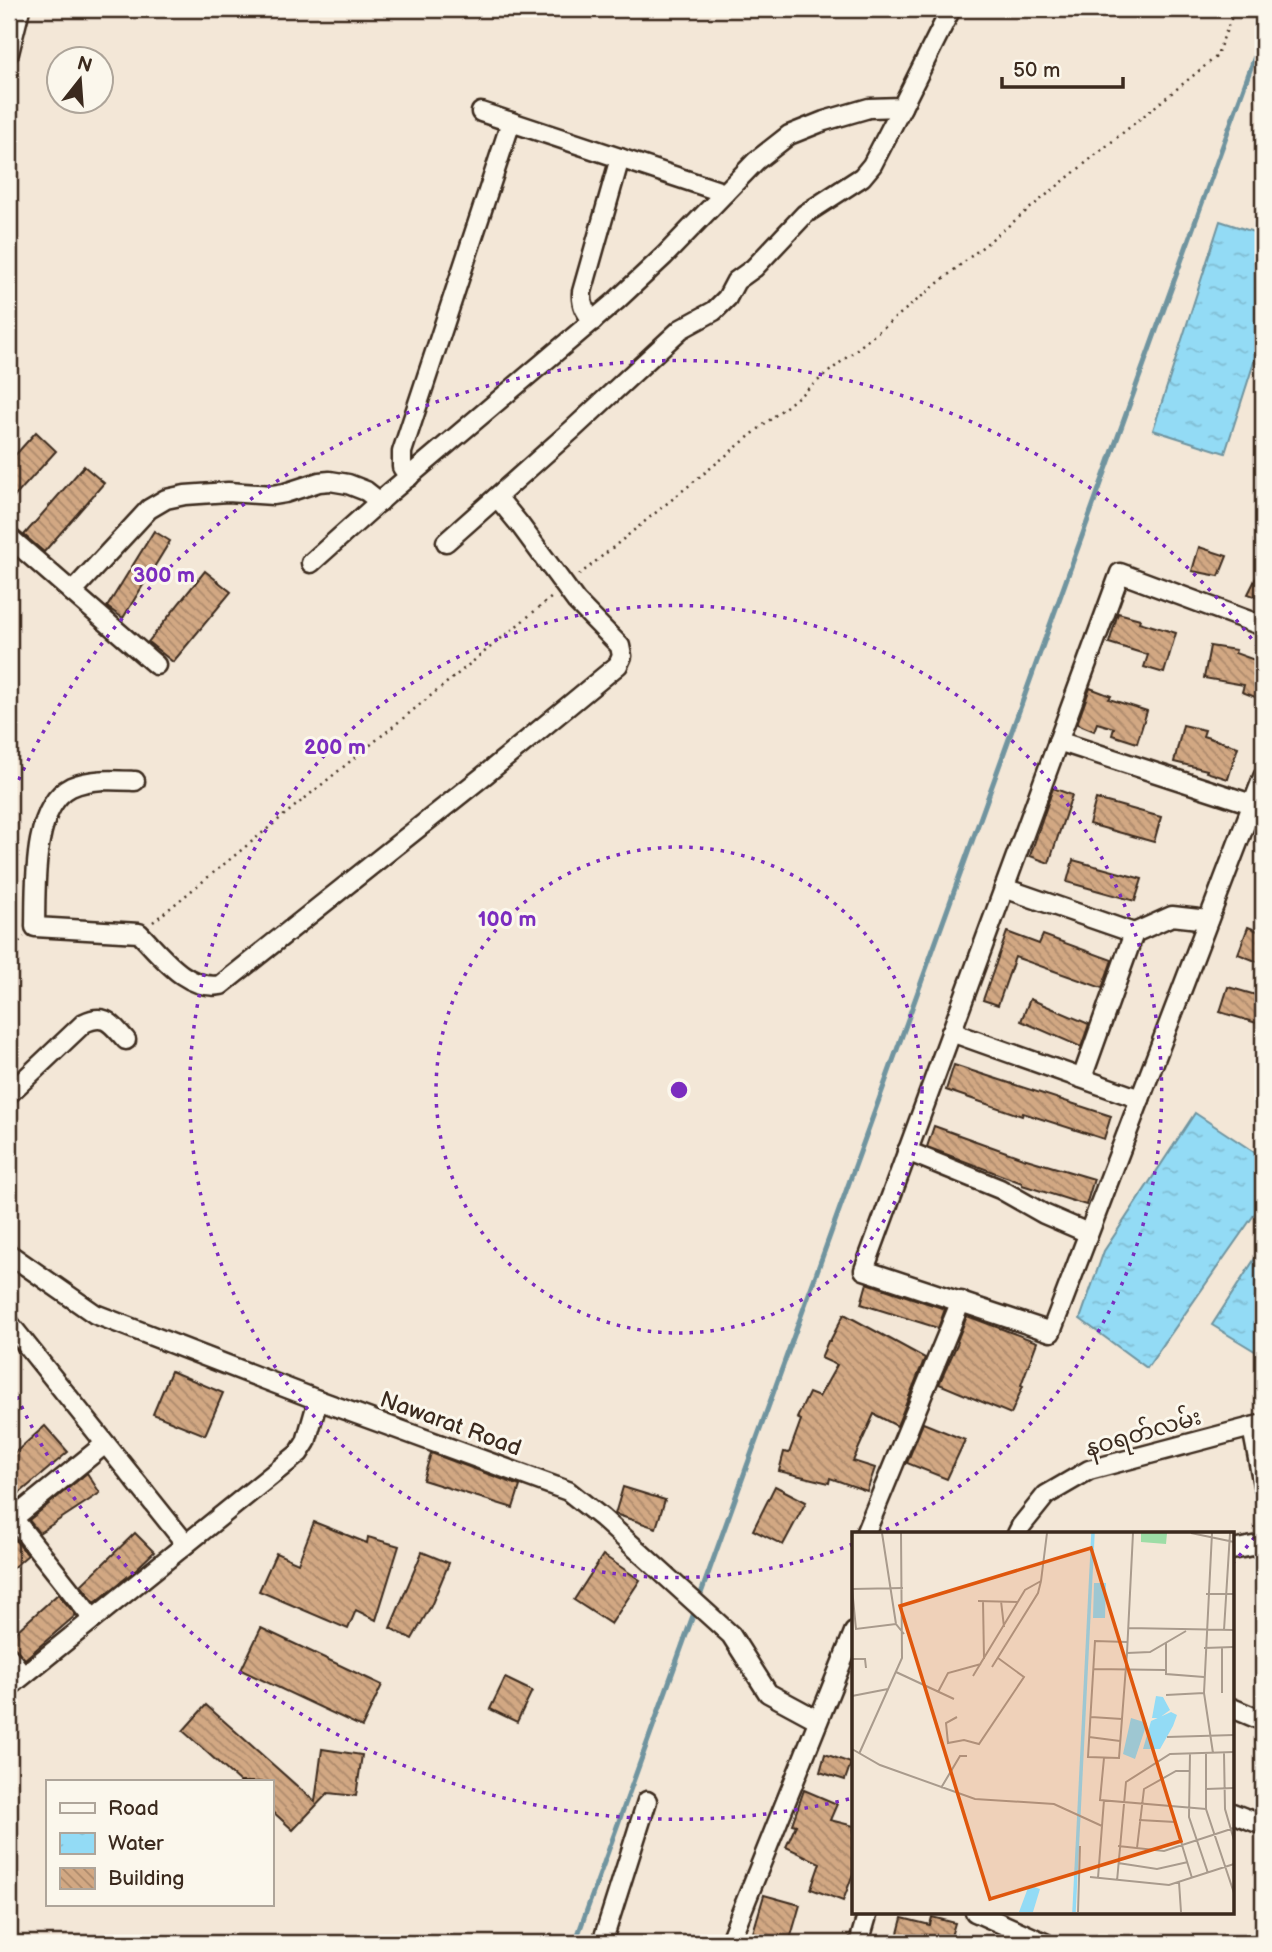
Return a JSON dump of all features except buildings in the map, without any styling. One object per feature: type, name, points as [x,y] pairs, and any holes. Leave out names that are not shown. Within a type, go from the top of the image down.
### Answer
[{"type":"street","points":[[9,53],[20,9]]},
{"type":"street","points":[[446,542],[681,330],[714,312],[727,298],[736,281],[754,268],[804,214],[862,177],[872,165],[951,9]]},
{"type":"street","points":[[311,563],[593,321],[664,256],[756,161],[789,135],[869,108],[902,107]]},
{"type":"street","points":[[481,112],[725,192]]},
{"type":"street","points":[[409,477],[402,467],[402,452],[511,122]]},
{"type":"street","points":[[593,321],[584,309],[582,292],[620,158]]},
{"type":"street","points":[[72,592],[149,509],[166,499],[228,492],[273,495],[330,481],[366,491],[380,502]]},
{"type":"street","points":[[135,781],[91,781],[72,787],[58,796],[48,813],[40,841],[35,927],[139,933],[189,980],[209,987],[221,985],[618,665],[622,656],[620,646],[565,587],[497,497]]},
{"type":"street","points":[[9,537],[156,665]]},
{"type":"street","points":[[1263,626],[1120,573],[864,1270],[1051,1332],[1208,920],[1258,806],[1263,777]]},
{"type":"street","points":[[1058,741],[1258,806]]},
{"type":"street","points":[[1004,888],[1134,933],[1172,916],[1208,920]]},
{"type":"street","points":[[1082,1078],[1134,933]]},
{"type":"street","points":[[9,1094],[84,1023],[92,1019],[101,1018],[109,1022],[126,1040]]},
{"type":"street","points":[[951,1032],[1140,1099]]},
{"type":"street","points":[[907,1151],[1000,1189],[1044,1214],[1088,1233]]},
{"type":"street","name":"Nawarat Road","points":[[9,1254],[95,1314],[318,1400],[568,1491],[602,1518],[731,1635],[768,1693],[818,1720]]},
{"type":"street","points":[[866,1532],[961,1301]]},
{"type":"street","points":[[11,1331],[186,1544]]},
{"type":"street","points":[[9,1687],[299,1453],[306,1442],[318,1400]]},
{"type":"street","points":[[1258,1426],[1263,1485]]},
{"type":"street","name":"နဝရတ်လမ်း","points":[[1018,1532],[1046,1495],[1088,1470],[1258,1426]]},
{"type":"street","points":[[93,1619],[10,1518],[105,1444]]},
{"type":"street","points":[[1234,1550],[1263,1544]]},
{"type":"street","points":[[729,1943],[852,1637]]},
{"type":"street","points":[[9,1657],[23,1675]]},
{"type":"street","points":[[1234,1709],[1263,1721]]},
{"type":"street","points":[[602,1943],[647,1801]]},
{"type":"street","points":[[1234,1815],[1263,1825]]},
{"type":"street","points":[[859,1943],[868,1913]]},
{"type":"street","points":[[985,1914],[1045,1943]]},
{"type":"path","points":[[139,933],[1216,57],[1235,9]]},
{"type":"water","points":[[1220,221],[1263,235],[1263,334],[1225,453],[1153,430]]},
{"type":"water","points":[[1195,1113],[1263,1158],[1263,1202],[1147,1368],[1080,1319],[1104,1251]]},
{"type":"water","points":[[1263,1246],[1263,1356],[1212,1325]]},
{"type":"waterway","points":[[575,1943],[1263,34]]}]
